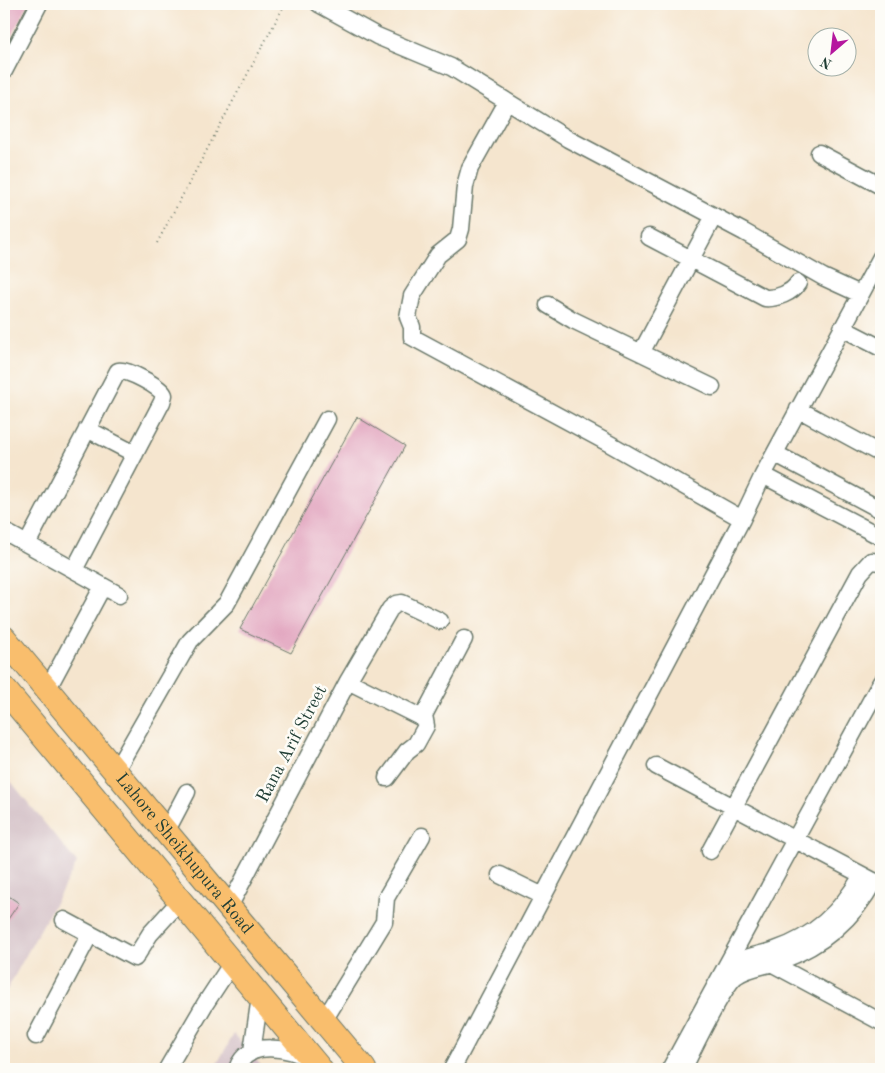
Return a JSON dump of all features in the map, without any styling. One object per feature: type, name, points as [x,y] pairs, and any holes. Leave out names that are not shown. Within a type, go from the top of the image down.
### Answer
[{"type":"highway","name":"Lahore Sheikhupura Road","points":[[4,638],[364,1069]]},
{"type":"highway","name":"Lahore Sheikhupura Road","points":[[4,689],[317,1065]]},
{"type":"highway","points":[[124,832],[148,811]]},
{"type":"street","points":[[4,71],[39,4]]},
{"type":"street","points":[[319,4],[377,36],[451,67],[568,139],[714,216],[823,278],[860,294]]},
{"type":"street","points":[[507,102],[470,168],[458,239],[438,255],[412,296],[408,317],[412,327],[412,337],[610,444],[742,519]]},
{"type":"street","points":[[819,153],[881,186]]},
{"type":"street","points":[[642,354],[714,216]]},
{"type":"street","points":[[650,237],[767,298],[786,293],[798,283]]},
{"type":"street","points":[[452,1069],[742,519],[763,475],[776,454],[860,294],[880,261]]},
{"type":"street","points":[[548,305],[642,354],[712,387]]},
{"type":"street","points":[[842,328],[881,348]]},
{"type":"street","points":[[27,544],[117,372],[127,371],[161,390],[164,395],[74,570]]},
{"type":"street","points":[[798,410],[881,454]]},
{"type":"street","points":[[115,772],[190,641],[227,603],[327,419]]},
{"type":"street","points":[[87,429],[135,454]]},
{"type":"street","points":[[776,454],[881,510]]},
{"type":"street","points":[[763,475],[881,538]]},
{"type":"street","points":[[9,534],[119,595]]},
{"type":"street","points":[[710,851],[732,806],[860,573],[871,561],[881,562]]},
{"type":"street","points":[[47,690],[103,586]]},
{"type":"street","name":"Rana Arif Street","points":[[230,907],[348,681],[390,609],[396,604],[402,603],[440,621]]},
{"type":"street","points":[[387,778],[407,752],[416,744],[426,726],[424,715],[464,639]]},
{"type":"street","points":[[348,681],[424,719]]},
{"type":"street","points":[[670,1069],[881,682]]},
{"type":"street","points":[[656,766],[795,840],[871,885]]},
{"type":"street","points":[[166,832],[187,792]]},
{"type":"street","points":[[323,1022],[384,922],[386,898],[422,836]]},
{"type":"street","points":[[500,875],[543,896]]},
{"type":"street","points":[[683,1069],[731,981],[744,971],[802,951],[837,929],[855,912],[871,885]]},
{"type":"street","points":[[724,969],[739,960],[784,947],[814,932],[871,885]]},
{"type":"street","points":[[64,920],[135,958],[150,934],[180,901]]},
{"type":"street","points":[[36,1036],[90,934]]},
{"type":"street","points":[[771,963],[881,1022]]},
{"type":"street","points":[[167,1069],[205,1004],[232,964]]},
{"type":"street","points":[[237,1069],[252,1051],[260,997]]},
{"type":"street","points":[[252,1051],[274,1048],[317,1065]]},
{"type":"path","points":[[157,243],[285,4]]},
{"type":"shaded area","points":[[4,773],[77,863],[4,995]]},
{"type":"shaded area","points":[[234,1034],[264,1069],[214,1069]]},
{"type":"building","points":[[4,4],[28,4],[4,50]]},
{"type":"building","points":[[357,417],[405,446],[291,653],[240,629]]},
{"type":"building","points":[[4,893],[19,903],[4,925]]}]
